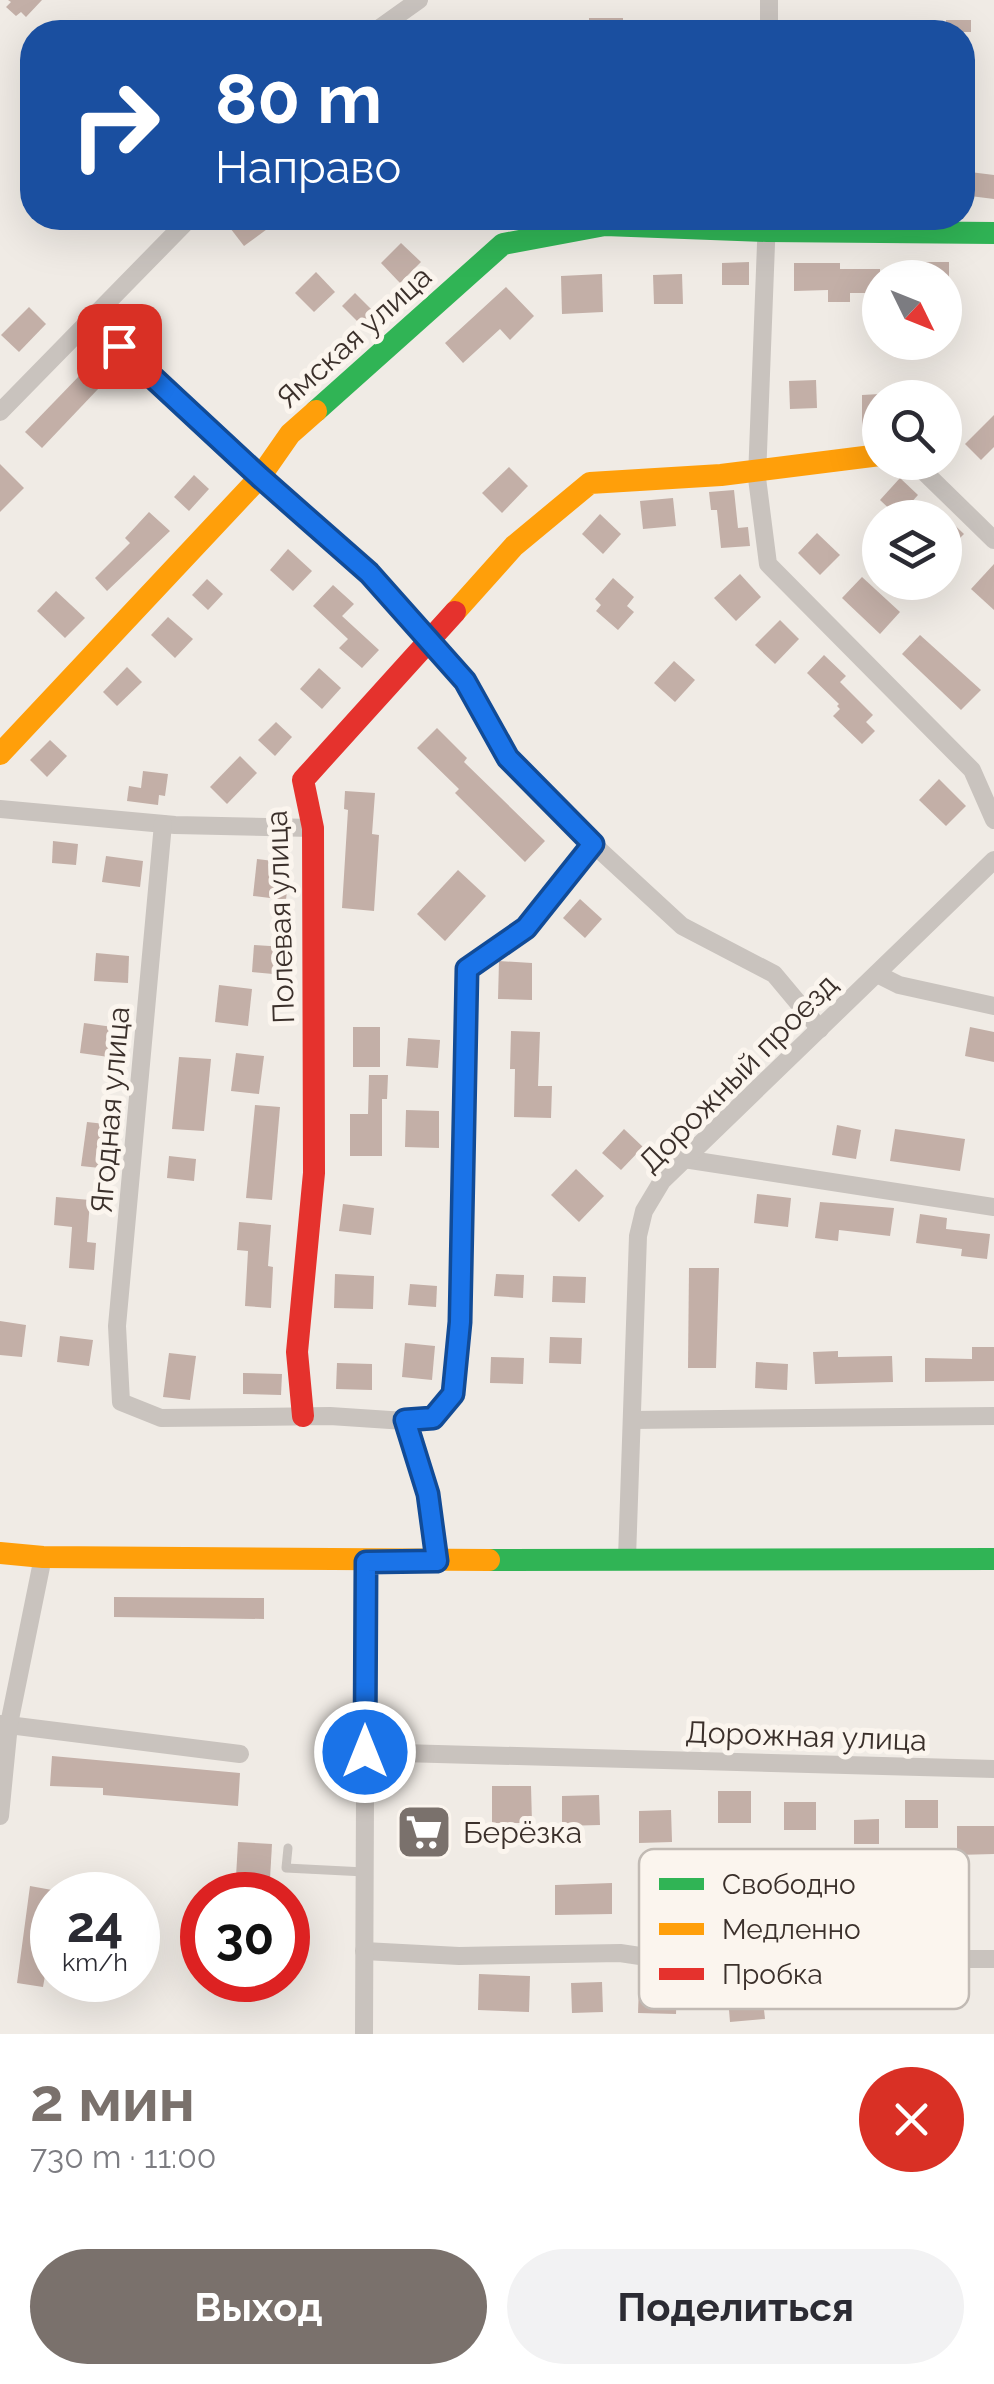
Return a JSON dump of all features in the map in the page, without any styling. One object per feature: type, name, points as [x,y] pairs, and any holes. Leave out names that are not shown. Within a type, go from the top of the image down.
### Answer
[{"type":"street","points":[[387,20],[419,0]]},
{"type":"street","points":[[0,412],[178,230]]},
{"type":"street","name":"Ямская улица","points":[[0,754],[260,477],[290,434],[504,244],[578,230]]},
{"type":"street","points":[[767,230],[757,473],[768,564],[972,770],[994,820]]},
{"type":"street","name":"Ямская улица","points":[[918,230],[994,233]]},
{"type":"street","points":[[91,320],[369,573],[465,681],[508,758],[593,844],[682,926],[774,974],[820,1029]]},
{"type":"street","points":[[757,473],[862,458]]},
{"type":"street","name":"Полевая улица","points":[[303,1416],[296,1352],[314,1174],[313,828],[303,780],[514,546],[590,483],[757,473]]},
{"type":"street","points":[[932,480],[994,540]]},
{"type":"street","points":[[0,810],[163,824],[313,828]]},
{"type":"street","name":"Ягодная улица","points":[[163,824],[118,1326],[121,1402],[161,1418],[303,1416]]},
{"type":"street","points":[[303,1416],[433,1418],[453,1394],[460,1322],[467,969],[526,928],[593,844]]},
{"type":"street","name":"Дорожный проезд","points":[[627,1558],[638,1236],[644,1211],[662,1181],[994,860]]},
{"type":"street","points":[[878,974],[899,985],[994,1006]]},
{"type":"street","points":[[684,1159],[994,1207]]},
{"type":"street","points":[[632,1420],[994,1416]]},
{"type":"street","points":[[405,1420],[428,1494],[437,1561]]},
{"type":"street","points":[[0,1552],[43,1557],[366,1562],[994,1559]]},
{"type":"street","points":[[0,1816],[4,1724],[43,1557]]},
{"type":"street","points":[[364,2034],[366,1562]]},
{"type":"street","points":[[4,1724],[240,1754]]},
{"type":"street","name":"Дорожная улица","points":[[365,1752],[994,1770]]},
{"type":"street","points":[[364,1951],[459,1956],[639,1955]]},
{"type":"street","points":[[969,1959],[994,1959]]},
{"type":"lane","points":[[288,1848],[286,1868],[365,1872]]},
{"type":"building","points":[[8,0],[42,0],[26,17],[21,12],[16,16],[6,7],[11,2]]},
{"type":"building","points":[[589,18],[623,18],[623,20]]},
{"type":"building","points":[[975,173],[994,175],[994,199],[975,197]]},
{"type":"building","points":[[232,230],[266,230],[244,246]]},
{"type":"building","points":[[401,243],[421,262],[400,283],[381,263]]},
{"type":"building","points":[[749,262],[749,285],[722,285],[722,263]]},
{"type":"building","points":[[794,263],[840,263],[840,269],[862,269],[862,293],[850,293],[850,302],[828,302],[828,290],[794,291]]},
{"type":"building","points":[[316,272],[335,292],[314,312],[295,293]]},
{"type":"building","points":[[602,274],[603,312],[562,314],[561,276]]},
{"type":"building","points":[[682,274],[683,304],[654,304],[653,275]]},
{"type":"building","points":[[506,287],[534,316],[510,340],[500,329],[463,363],[445,343]]},
{"type":"building","points":[[355,293],[375,313],[362,326],[342,306]]},
{"type":"building","points":[[29,307],[46,324],[19,352],[1,335]]},
{"type":"building","points":[[83,372],[99,388],[42,448],[25,432]]},
{"type":"building","points":[[816,380],[817,408],[790,409],[789,381]]},
{"type":"building","points":[[994,415],[994,447],[981,460],[965,444]]},
{"type":"building","points":[[0,464],[24,488],[0,512]]},
{"type":"building","points":[[509,467],[528,486],[502,513],[482,493]]},
{"type":"building","points":[[194,475],[209,489],[189,511],[174,497]]},
{"type":"building","points":[[898,480],[918,495],[913,500],[880,500]]},
{"type":"building","points":[[734,490],[738,528],[748,527],[750,546],[721,548],[717,510],[711,510],[709,492]]},
{"type":"building","points":[[673,498],[676,526],[643,529],[640,501]]},
{"type":"building","points":[[149,512],[170,531],[107,591],[95,578],[130,543],[125,538]]},
{"type":"building","points":[[600,514],[621,534],[603,554],[582,534]]},
{"type":"building","points":[[817,533],[840,555],[820,575],[798,553]]},
{"type":"building","points":[[288,549],[312,571],[293,591],[270,570]]},
{"type":"building","points":[[994,564],[994,610],[971,589]]},
{"type":"building","points":[[740,574],[761,597],[736,621],[714,598]]},
{"type":"building","points":[[862,577],[862,600],[887,600],[900,612],[880,634],[842,598]]},
{"type":"building","points":[[613,578],[634,597],[627,606],[634,612],[618,630],[596,611],[601,605],[595,599]]},
{"type":"building","points":[[207,579],[223,594],[208,610],[192,595]]},
{"type":"building","points":[[333,585],[354,604],[342,616],[379,650],[362,668],[339,648],[348,639],[313,606]]},
{"type":"building","points":[[56,591],[85,618],[65,638],[37,611]]},
{"type":"building","points":[[168,617],[193,639],[175,658],[151,635]]},
{"type":"building","points":[[780,620],[799,639],[775,664],[755,645]]},
{"type":"building","points":[[920,635],[981,690],[961,710],[902,654]]},
{"type":"building","points":[[824,655],[846,676],[840,682],[873,715],[866,722],[875,731],[862,744],[833,716],[840,709],[839,704],[807,673]]},
{"type":"building","points":[[674,661],[695,680],[675,702],[654,683]]},
{"type":"building","points":[[127,667],[142,682],[117,706],[103,692]]},
{"type":"building","points":[[319,668],[341,688],[322,709],[300,689]]},
{"type":"building","points":[[276,722],[292,737],[275,756],[258,740]]},
{"type":"building","points":[[437,728],[467,758],[464,762],[545,841],[525,862],[455,793],[459,789],[417,748]]},
{"type":"building","points":[[50,740],[67,756],[47,777],[30,760]]},
{"type":"building","points":[[240,756],[257,773],[227,804],[210,787]]},
{"type":"building","points":[[143,771],[168,774],[165,796],[159,795],[158,805],[127,801],[129,786],[141,788]]},
{"type":"building","points":[[939,779],[966,806],[946,826],[919,800]]},
{"type":"building","points":[[345,791],[375,793],[372,834],[379,835],[374,911],[342,908],[348,810],[344,809]]},
{"type":"building","points":[[53,841],[78,844],[76,865],[52,863]]},
{"type":"building","points":[[106,856],[143,861],[140,887],[102,882]]},
{"type":"building","points":[[257,859],[290,863],[286,900],[253,896]]},
{"type":"building","points":[[458,870],[486,896],[445,941],[417,914]]},
{"type":"building","points":[[580,899],[602,919],[585,938],[563,918]]},
{"type":"building","points":[[254,945],[286,947],[284,975],[252,972]]},
{"type":"building","points":[[96,953],[129,956],[128,983],[94,981]]},
{"type":"building","points":[[499,961],[532,963],[532,1000],[498,999]]},
{"type":"building","points":[[219,985],[252,989],[248,1026],[215,1022]]},
{"type":"building","points":[[84,1023],[120,1028],[116,1058],[80,1053]]},
{"type":"building","points":[[353,1027],[380,1027],[380,1067],[353,1067]]},
{"type":"building","points":[[970,1027],[994,1032],[994,1062],[965,1056]]},
{"type":"building","points":[[511,1031],[540,1032],[538,1086],[552,1086],[551,1118],[514,1117]]},
{"type":"building","points":[[408,1038],[440,1040],[438,1068],[406,1066]]},
{"type":"building","points":[[236,1053],[264,1056],[259,1094],[231,1091]]},
{"type":"building","points":[[179,1057],[211,1059],[204,1131],[172,1129]]},
{"type":"building","points":[[369,1075],[388,1075],[387,1099],[382,1099],[382,1156],[350,1156],[350,1114],[368,1114]]},
{"type":"building","points":[[255,1105],[280,1107],[272,1200],[246,1198]]},
{"type":"building","points":[[406,1110],[439,1111],[439,1148],[405,1147]]},
{"type":"building","points":[[87,1122],[114,1125],[109,1169],[81,1166]]},
{"type":"building","points":[[837,1125],[861,1130],[856,1159],[832,1155]]},
{"type":"building","points":[[624,1129],[643,1147],[621,1170],[602,1153]]},
{"type":"building","points":[[895,1129],[965,1139],[960,1171],[890,1161]]},
{"type":"building","points":[[169,1156],[196,1159],[194,1181],[167,1178]]},
{"type":"building","points":[[576,1169],[604,1196],[579,1222],[551,1195]]},
{"type":"building","points":[[757,1194],[791,1198],[788,1227],[754,1223]]},
{"type":"building","points":[[56,1197],[90,1200],[87,1242],[96,1243],[94,1270],[69,1268],[72,1227],[54,1225]]},
{"type":"building","points":[[820,1202],[894,1208],[890,1236],[839,1230],[838,1241],[815,1238]]},
{"type":"building","points":[[343,1204],[374,1208],[371,1235],[339,1231]]},
{"type":"building","points":[[920,1214],[947,1218],[946,1229],[990,1234],[987,1259],[961,1256],[962,1249],[916,1243]]},
{"type":"building","points":[[239,1222],[271,1225],[271,1308],[245,1306],[248,1251],[237,1250]]},
{"type":"building","points":[[689,1268],[719,1268],[716,1368],[688,1368]]},
{"type":"building","points":[[335,1274],[374,1276],[373,1309],[334,1308]]},
{"type":"building","points":[[496,1274],[524,1275],[523,1298],[494,1296]]},
{"type":"building","points":[[553,1276],[586,1277],[585,1303],[552,1302]]},
{"type":"building","points":[[410,1284],[437,1286],[436,1307],[408,1305]]},
{"type":"building","points":[[0,1321],[26,1325],[22,1357],[0,1355]]},
{"type":"building","points":[[60,1336],[93,1340],[89,1366],[57,1362]]},
{"type":"building","points":[[550,1337],[582,1338],[581,1364],[549,1363]]},
{"type":"building","points":[[405,1343],[435,1346],[432,1380],[402,1377]]},
{"type":"building","points":[[972,1347],[994,1347],[994,1381],[925,1382],[925,1358],[972,1359]]},
{"type":"building","points":[[838,1351],[838,1357],[892,1356],[893,1382],[815,1384],[813,1352]]},
{"type":"building","points":[[169,1353],[196,1356],[190,1400],[163,1397]]},
{"type":"building","points":[[491,1357],[524,1358],[523,1384],[490,1383]]},
{"type":"building","points":[[756,1362],[788,1364],[787,1390],[755,1388]]},
{"type":"building","points":[[337,1363],[372,1364],[372,1390],[336,1389]]},
{"type":"building","points":[[243,1373],[282,1374],[281,1395],[243,1394]]},
{"type":"building","points":[[114,1597],[264,1598],[264,1619],[114,1617]]},
{"type":"building","points":[[52,1756],[240,1773],[238,1806],[103,1795],[103,1788],[50,1786]]},
{"type":"building","points":[[492,1786],[531,1786],[532,1823],[492,1823]]},
{"type":"building","points":[[718,1791],[751,1791],[751,1823],[718,1823]]},
{"type":"building","points":[[599,1795],[600,1825],[562,1826],[562,1796]]},
{"type":"building","points":[[905,1800],[938,1800],[938,1828],[905,1828]]},
{"type":"building","points":[[784,1802],[816,1802],[816,1830],[784,1830]]},
{"type":"building","name":"Берёзка","points":[[411,1807],[439,1808],[437,1857],[410,1856]]},
{"type":"building","points":[[671,1810],[672,1842],[639,1843],[639,1811]]},
{"type":"building","points":[[879,1819],[879,1844],[854,1844],[854,1820]]},
{"type":"building","points":[[957,1826],[994,1826],[994,1854],[969,1855],[969,1849],[957,1849]]},
{"type":"building","points":[[238,1842],[272,1844],[270,1872],[236,1872]]},
{"type":"building","points":[[612,1883],[612,1914],[555,1915],[555,1885]]},
{"type":"building","points":[[30,1886],[30,1985],[17,1983]]},
{"type":"building","points":[[479,1974],[530,1976],[529,2012],[478,2010]]},
{"type":"building","points":[[602,1982],[603,2012],[572,2013],[571,1983]]},
{"type":"building","points":[[639,1984],[639,2009],[676,2009],[676,2014],[638,2013]]},
{"type":"building","points":[[729,2009],[764,2009],[765,2019],[730,2022]]},
{"type":"traffic: fast","points":[[316,411],[503,244],[578,230]]},
{"type":"traffic: fast","points":[[740,230],[994,233]]},
{"type":"traffic: fast","points":[[489,1560],[994,1559]]},
{"type":"traffic: slow","points":[[0,754],[260,477],[290,434],[316,411]]},
{"type":"traffic: slow","points":[[455,612],[514,546],[590,483],[721,475],[862,457]]},
{"type":"traffic: slow","points":[[0,1553],[43,1557],[489,1560]]},
{"type":"traffic: jam","points":[[303,1416],[297,1352],[314,1173],[313,828],[303,780],[455,612]]},
{"type":"place","name":"Берёзка","points":[[424,1832]]},
{"type":"route","points":[[119,346],[369,573],[465,681],[508,758],[593,844],[526,928],[467,969],[460,1322],[453,1394],[433,1418],[405,1420],[428,1494],[437,1561],[366,1562],[365,1752]]}]
